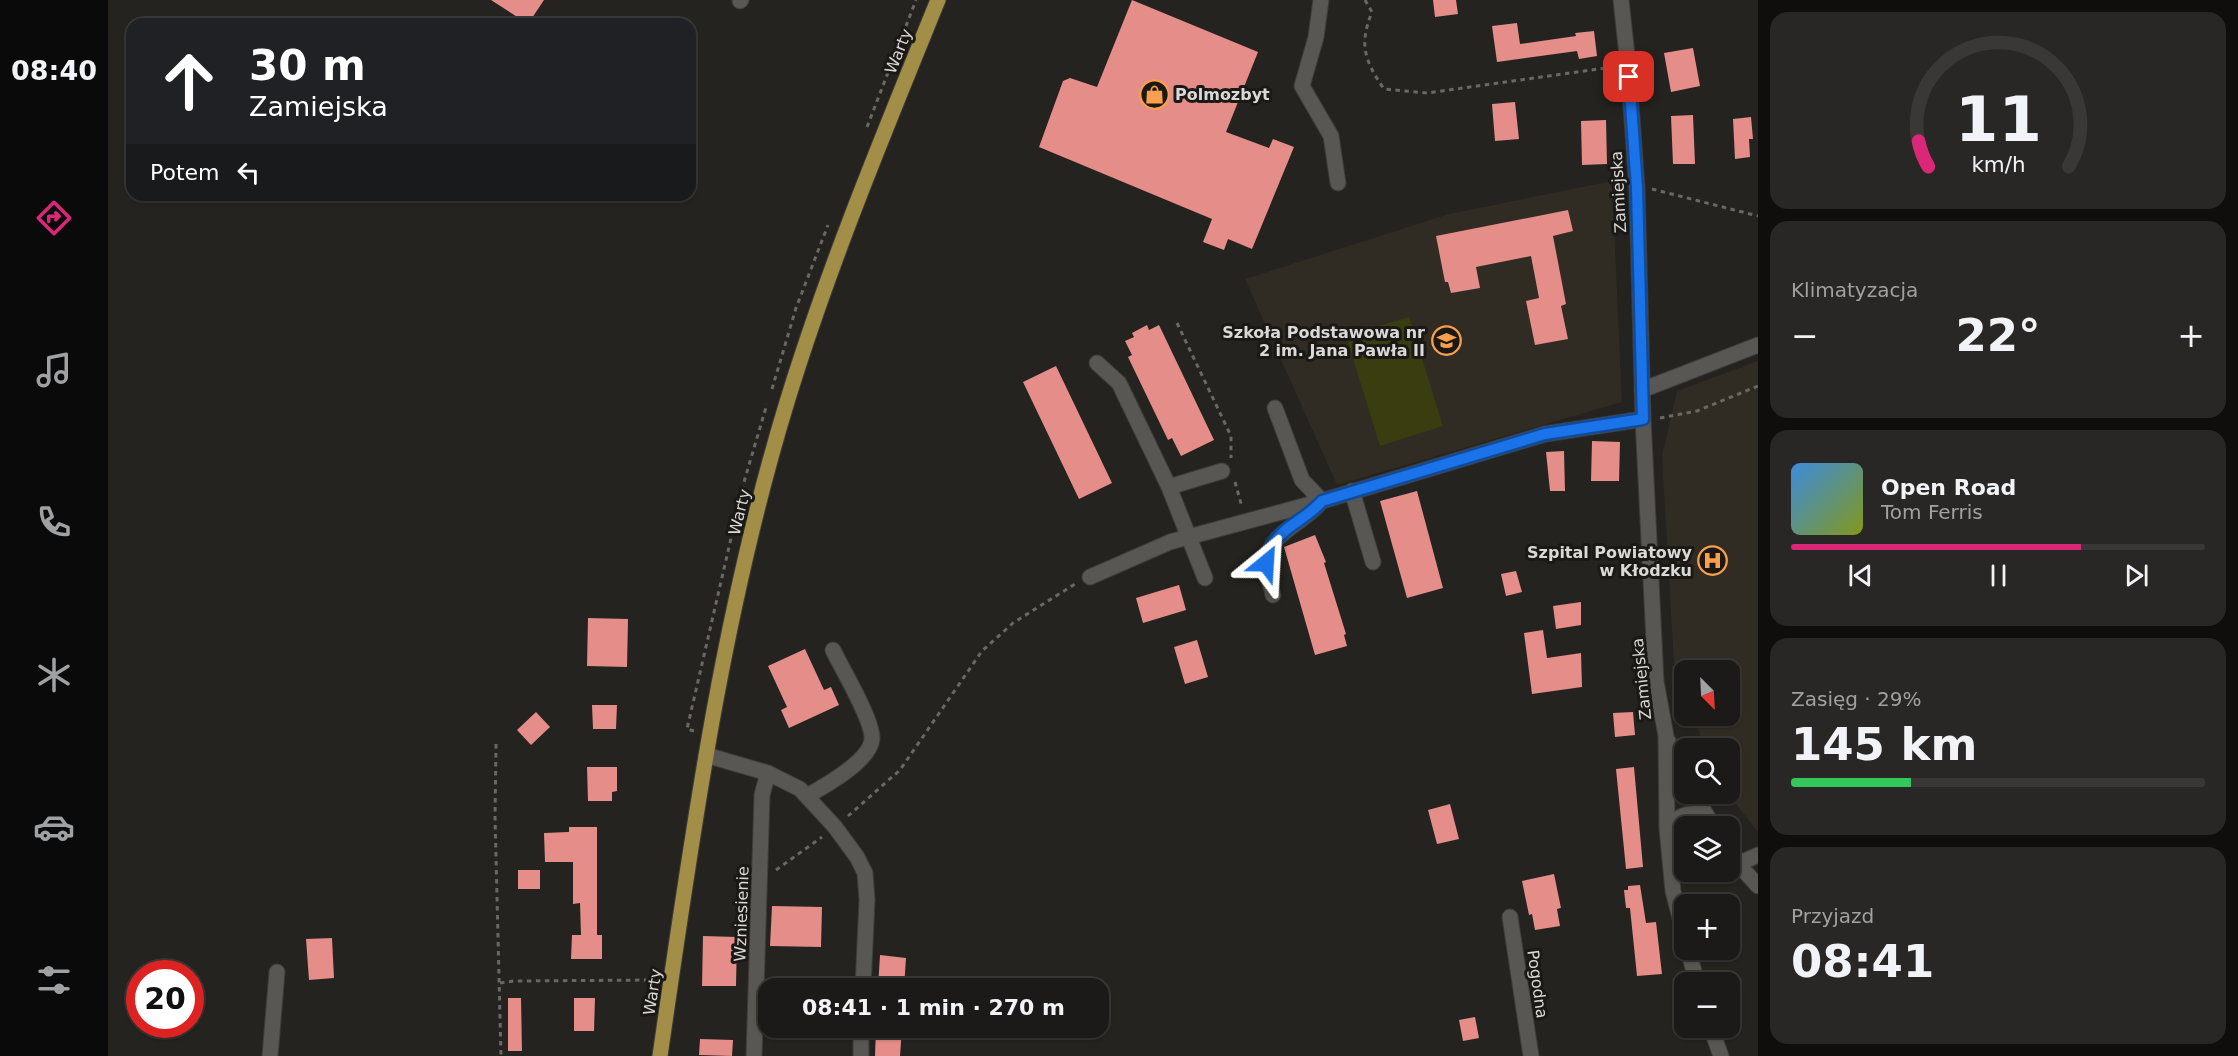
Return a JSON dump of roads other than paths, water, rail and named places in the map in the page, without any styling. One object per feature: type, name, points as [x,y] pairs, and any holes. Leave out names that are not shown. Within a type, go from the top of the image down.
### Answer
[{"type":"main road","name":"Warty","points":[[660,1056],[706,755],[722,662],[741,578],[787,404],[845,235],[938,0]]},
{"type":"street","points":[[1321,0],[1316,37],[1302,86],[1331,136],[1338,183]]},
{"type":"street","name":"Zamiejska","points":[[1621,0],[1637,188],[1643,420],[1656,681],[1665,736],[1668,829],[1674,895]]},
{"type":"street","points":[[1642,390],[1758,345]]},
{"type":"street","points":[[1097,363],[1119,383],[1169,487],[1205,578]]},
{"type":"street","points":[[1275,408],[1302,480],[1322,501]]},
{"type":"street","points":[[1090,577],[1170,542],[1322,501],[1545,434],[1643,420]]},
{"type":"street","points":[[1169,487],[1229,473]]},
{"type":"street","points":[[1352,491],[1373,562]]},
{"type":"street","points":[[1273,594],[1266,563],[1272,545],[1285,531],[1315,510],[1322,501]]},
{"type":"street","points":[[807,796],[832,782],[858,761],[872,741],[871,727],[833,650]]},
{"type":"street","points":[[1665,736],[1674,755]]},
{"type":"street","points":[[706,755],[768,773],[788,782],[807,796],[835,827],[857,857],[865,873],[867,900],[863,978]]},
{"type":"street","name":"Wzniesienie","points":[[754,1056],[762,795],[768,773]]},
{"type":"street","points":[[1699,804],[1706,816]]},
{"type":"street","points":[[1668,829],[1676,818],[1689,813],[1704,813]]},
{"type":"street","points":[[1740,857],[1758,855]]},
{"type":"street","points":[[1740,866],[1758,886]]},
{"type":"street","name":"Pogodna","points":[[1510,917],[1531,1056]]},
{"type":"street","points":[[270,1056],[277,972]]},
{"type":"street","points":[[861,1038],[861,1056]]},
{"type":"street","points":[[1715,1038],[1721,1056]]},
{"type":"place","name":"Polmozbyt","points":[[1154,94]]},
{"type":"place","name":"Szkoła Podstawowa nr 2 im. Jana Pawła II","points":[[1446,341]]},
{"type":"place","name":"Szpital Powiatowy w Kłodzku","points":[[1713,561]]}]
